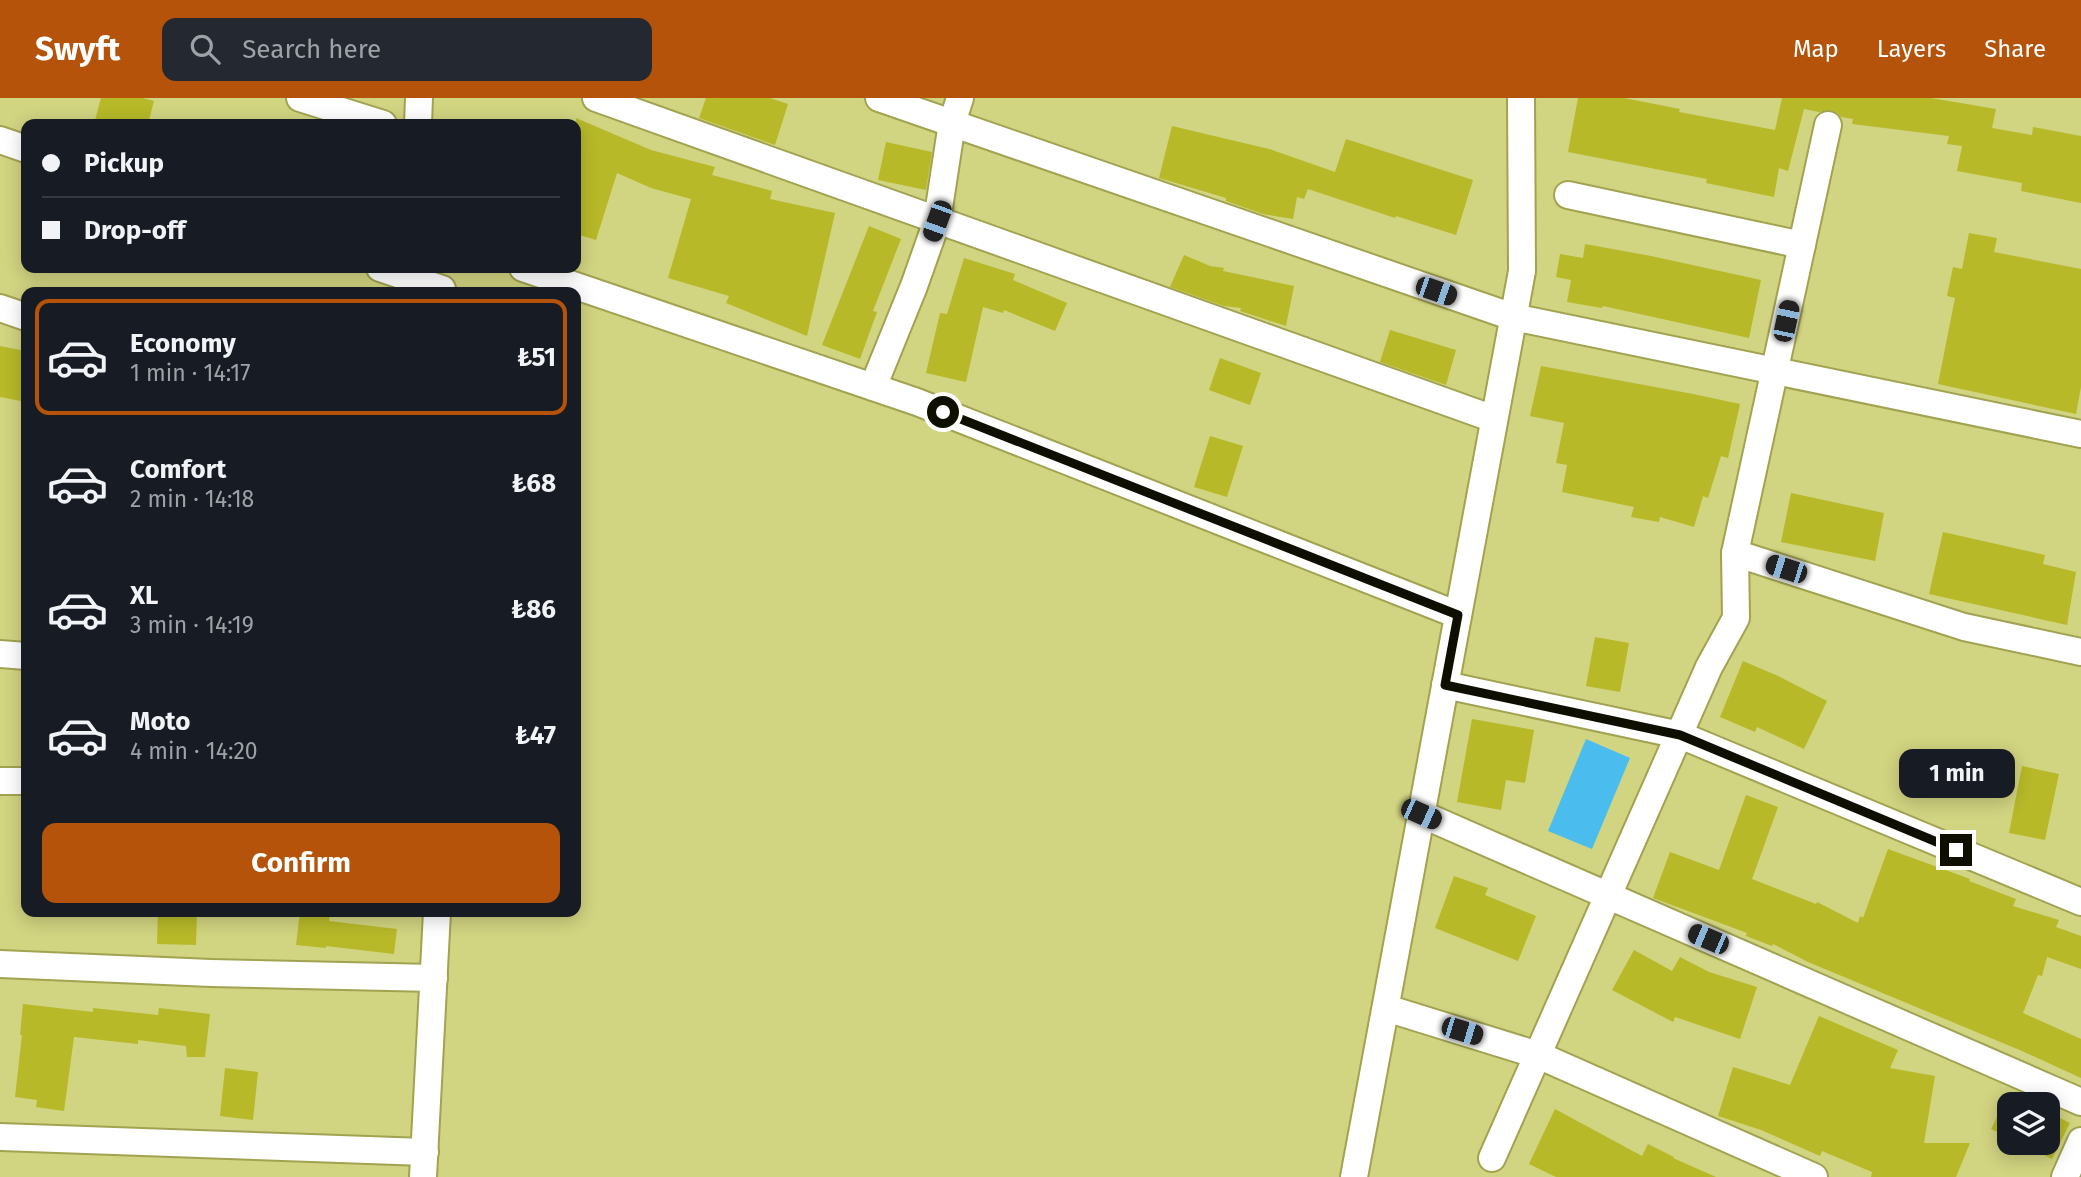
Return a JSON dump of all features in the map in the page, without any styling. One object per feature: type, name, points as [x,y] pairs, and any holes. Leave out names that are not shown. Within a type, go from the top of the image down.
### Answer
[{"type":"street","points":[[300,98],[367,119]]},
{"type":"street","points":[[418,119],[419,98]]},
{"type":"street","points":[[596,98],[1494,419]]},
{"type":"street","points":[[878,98],[956,110],[1513,317],[2081,434]]},
{"type":"street","points":[[1354,1177],[1522,271],[1521,98]]},
{"type":"street","points":[[873,387],[937,221],[956,110]]},
{"type":"street","points":[[1492,1158],[1709,667],[1736,618],[1735,553],[1828,125]]},
{"type":"street","points":[[0,140],[21,147]]},
{"type":"street","points":[[1568,195],[1802,245]]},
{"type":"street","points":[[401,273],[442,283]]},
{"type":"street","points":[[538,273],[579,287]]},
{"type":"street","points":[[581,288],[917,402],[1458,615]]},
{"type":"street","points":[[0,308],[21,315]]},
{"type":"street","points":[[1735,553],[1964,627],[2081,652]]},
{"type":"street","points":[[0,654],[21,656]]},
{"type":"street","points":[[1445,685],[1680,735],[2081,902]]},
{"type":"street","points":[[0,781],[21,781]]},
{"type":"street","points":[[1421,814],[2081,1102]]},
{"type":"street","points":[[0,1137],[424,1165],[437,917]]},
{"type":"street","points":[[0,964],[211,973],[433,978]]},
{"type":"street","points":[[1386,1008],[1538,1055],[1814,1177]]},
{"type":"street","points":[[2066,1177],[2081,1141]]},
{"type":"water","points":[[1586,739],[1630,758],[1592,849],[1548,831]]},
{"type":"building","points":[[101,98],[143,98],[154,101],[149,119],[95,119]]},
{"type":"building","points":[[706,98],[770,98],[788,104],[775,145],[699,118]]},
{"type":"building","points":[[1578,98],[1624,98],[1680,109],[1679,112],[1775,130],[1782,98],[1931,98],[1996,109],[1992,128],[2032,135],[2033,127],[2081,136],[2081,203],[2021,191],[2022,183],[1957,171],[1962,146],[1947,144],[1949,136],[1852,124],[1853,119],[1841,117],[1831,110],[1819,112],[1804,109],[1788,171],[1779,168],[1774,197],[1706,183],[1707,179],[1568,152]]},
{"type":"building","points":[[581,120],[651,150],[715,167],[712,175],[772,191],[770,199],[835,213],[807,336],[726,303],[729,296],[668,278],[691,199],[651,188],[617,173],[596,240],[581,236]]},
{"type":"building","points":[[1172,126],[1269,149],[1335,172],[1346,139],[1473,180],[1456,235],[1308,189],[1304,199],[1297,197],[1293,219],[1263,214],[1226,201],[1226,198],[1159,178]]},
{"type":"building","points":[[886,142],[932,152],[926,190],[878,180]]},
{"type":"building","points":[[869,226],[901,239],[873,311],[877,312],[860,359],[822,345]]},
{"type":"building","points":[[1969,233],[1997,238],[1994,252],[2081,269],[2081,387],[2076,414],[1938,384],[1955,298],[1947,296],[1953,267],[1962,269]]},
{"type":"building","points":[[1585,244],[1761,280],[1749,338],[1603,306],[1567,302],[1571,280],[1556,277],[1560,254],[1583,258]]},
{"type":"building","points":[[1184,255],[1210,266],[1224,268],[1223,271],[1294,286],[1286,326],[1240,311],[1241,308],[1224,306],[1170,287]]},
{"type":"building","points":[[964,258],[1015,274],[1013,280],[1067,303],[1055,331],[1004,310],[1003,313],[983,307],[966,382],[926,373],[940,313],[947,314]]},
{"type":"building","points":[[1390,330],[1456,350],[1446,385],[1380,362]]},
{"type":"building","points":[[0,346],[21,350],[21,401],[0,397]]},
{"type":"building","points":[[1220,358],[1261,373],[1250,405],[1209,390]]},
{"type":"building","points":[[1541,366],[1740,404],[1728,458],[1721,456],[1708,498],[1703,496],[1694,527],[1660,517],[1659,522],[1631,517],[1634,507],[1562,492],[1567,465],[1556,463],[1564,423],[1530,416]]},
{"type":"building","points":[[1210,436],[1243,446],[1227,497],[1194,487]]},
{"type":"building","points":[[1791,493],[1884,513],[1875,561],[1781,542]]},
{"type":"building","points":[[1943,532],[2045,555],[2043,564],[2076,572],[2067,625],[1929,594]]},
{"type":"building","points":[[1595,637],[1629,643],[1620,692],[1586,686]]},
{"type":"building","points":[[1743,661],[1827,701],[1804,749],[1757,727],[1755,732],[1720,717]]},
{"type":"building","points":[[1472,719],[1534,730],[1525,783],[1506,780],[1501,810],[1457,802]]},
{"type":"building","points":[[2022,766],[2059,774],[2045,840],[2009,833]]},
{"type":"building","points":[[1746,795],[1778,807],[1752,879],[1816,904],[1817,902],[1858,923],[1860,916],[1863,918],[1888,849],[2016,899],[2013,906],[2059,920],[2056,927],[2081,936],[2081,969],[2047,957],[2042,976],[2038,975],[2023,1013],[2081,1039],[2081,1078],[1808,962],[1773,944],[1772,946],[1746,936],[1747,933],[1653,898],[1670,852],[1719,870]]},
{"type":"building","points":[[1454,876],[1488,888],[1485,895],[1536,916],[1518,961],[1435,928]]},
{"type":"building","points":[[158,917],[197,917],[196,945],[157,944]]},
{"type":"building","points":[[299,917],[329,917],[329,921],[397,929],[394,954],[296,945]]},
{"type":"building","points":[[1634,950],[1672,971],[1680,957],[1709,972],[1757,987],[1740,1039],[1675,1017],[1673,1022],[1612,990]]},
{"type":"building","points":[[23,1004],[93,1012],[93,1008],[158,1015],[159,1008],[210,1014],[205,1057],[187,1057],[186,1046],[138,1040],[138,1044],[74,1037],[64,1111],[36,1107],[37,1100],[15,1097]]},
{"type":"building","points":[[1819,1016],[1898,1050],[1890,1068],[1935,1076],[1924,1143],[1970,1143],[1956,1177],[1871,1177],[1872,1172],[1822,1151],[1820,1156],[1761,1130],[1718,1116],[1733,1067],[1790,1085]]},
{"type":"building","points":[[225,1068],[258,1072],[253,1120],[220,1116]]},
{"type":"building","points":[[1555,1109],[1642,1156],[1648,1144],[1716,1177],[1556,1177],[1529,1164]]},
{"type":"building","points":[[1997,1117],[1997,1132],[1991,1129]]},
{"type":"building","points":[[2060,1118],[2070,1123],[2060,1143]]},
{"type":"route","points":[[943,412],[1458,615],[1445,685],[1680,735],[1956,850]]}]
